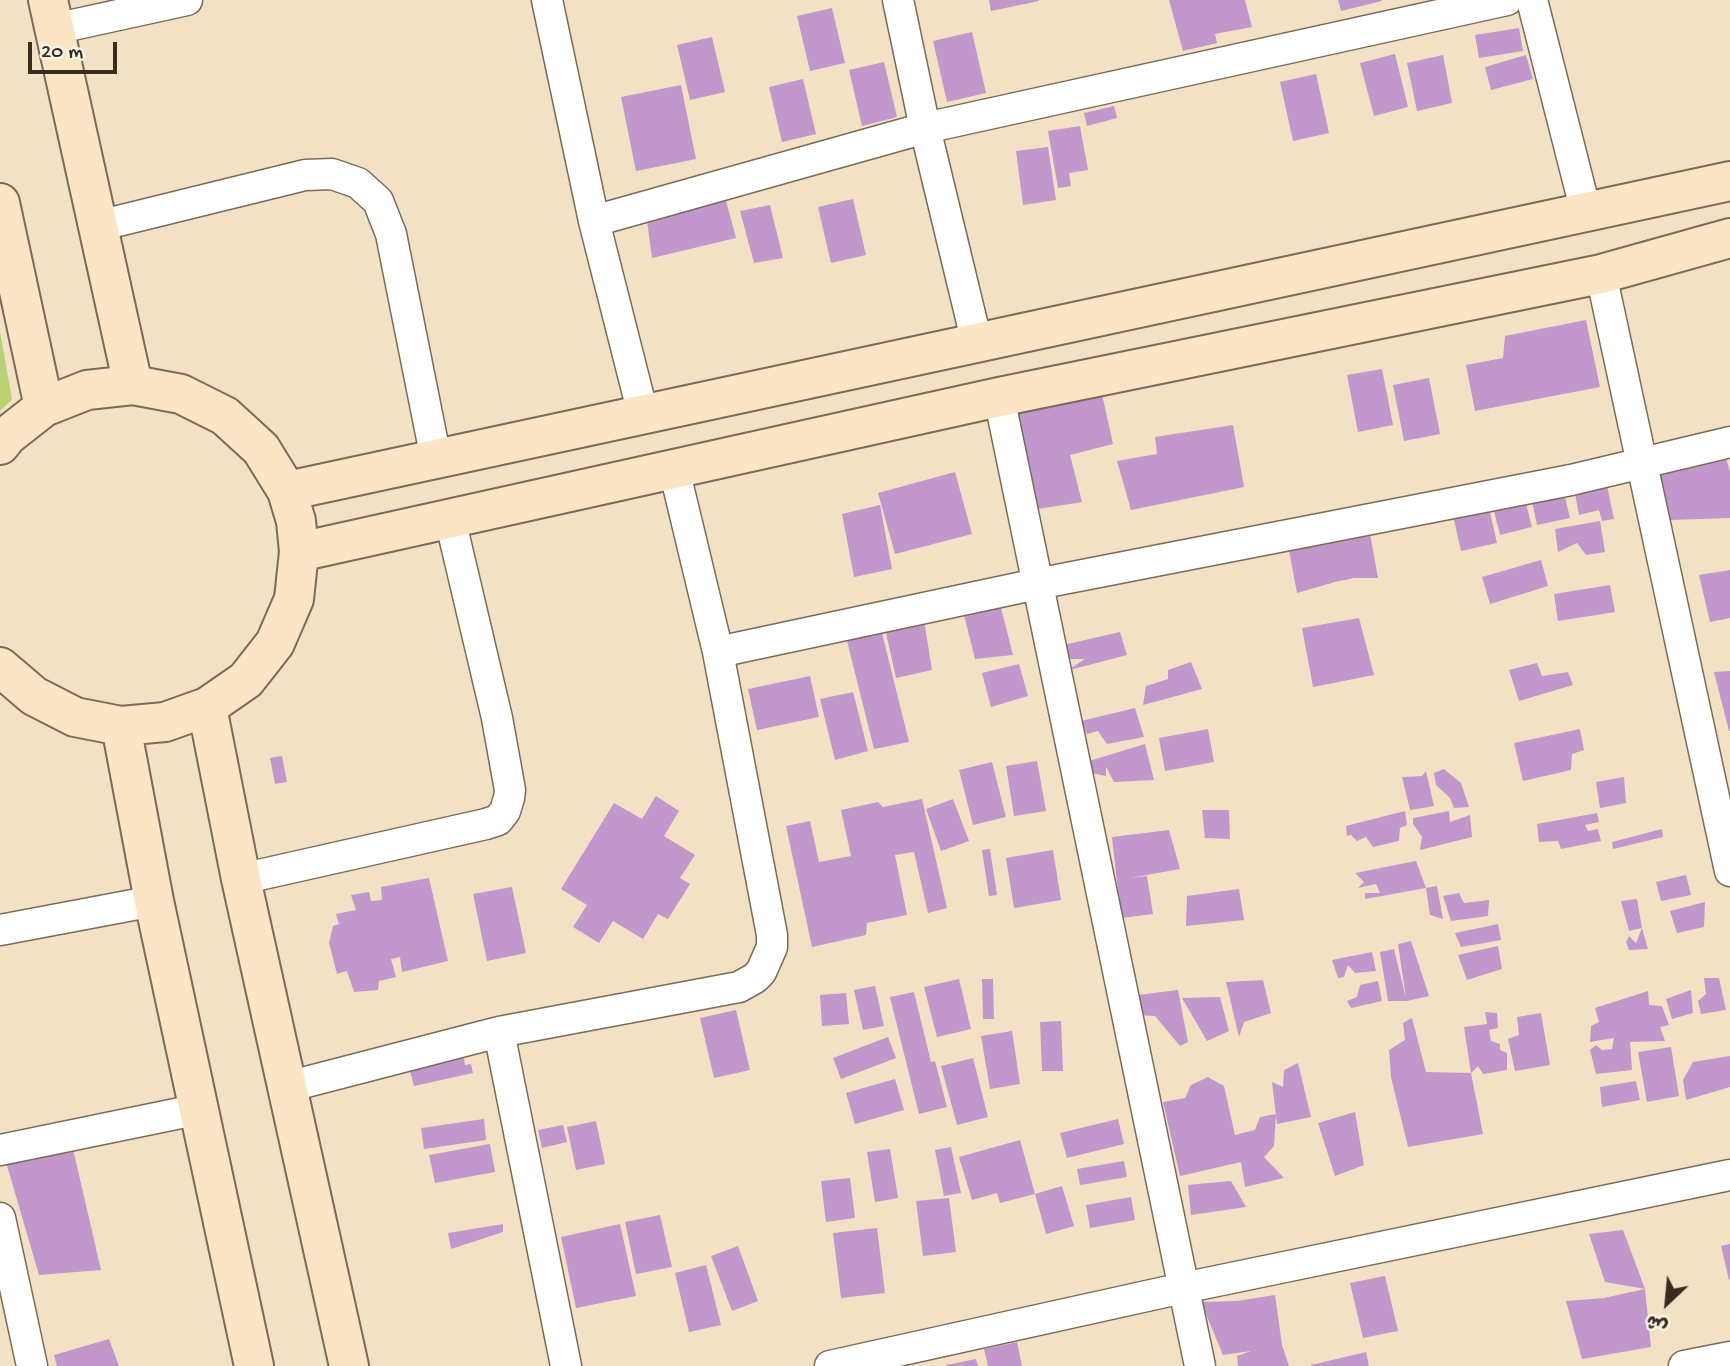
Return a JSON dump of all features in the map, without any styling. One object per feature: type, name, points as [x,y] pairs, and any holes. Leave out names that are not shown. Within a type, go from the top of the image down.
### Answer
[{"type":"street","points":[[133,385],[51,15],[187,0]]},
{"type":"street","points":[[547,0],[594,221],[643,414]]},
{"type":"street","points":[[898,0],[925,128],[977,343]]},
{"type":"street","points":[[594,221],[925,128],[1507,0]]},
{"type":"street","points":[[1532,0],[1586,212]]},
{"type":"street","points":[[98,226],[304,175],[332,174],[358,183],[378,201],[391,234],[436,459]]},
{"type":"street","points":[[287,491],[1730,181]]},
{"type":"street","points":[[0,203],[5,250],[44,407]]},
{"type":"street","points":[[299,552],[999,397],[1601,274],[1730,238]]},
{"type":"street","points":[[1601,274],[1730,871]]},
{"type":"street","points":[[0,445],[7,436],[44,407],[87,390],[133,385],[181,394],[225,416],[261,449],[287,491],[296,521],[299,552],[294,599],[275,643],[246,680],[207,707],[165,722],[121,726],[75,717],[44,702],[0,667]]},
{"type":"street","points":[[999,397],[1200,1366]]},
{"type":"street","points":[[718,652],[1037,584],[1571,480],[1730,442]]},
{"type":"street","points":[[287,1087],[499,1032],[739,987],[749,983],[761,972],[772,947],[772,935],[718,652],[674,469]]},
{"type":"street","points":[[241,879],[486,824],[498,820],[505,811],[510,790],[497,718],[450,519]]},
{"type":"street","points":[[207,707],[241,879],[349,1366]]},
{"type":"street","points":[[121,726],[154,901],[254,1366]]},
{"type":"street","points":[[0,930],[154,901]]},
{"type":"street","points":[[499,1032],[566,1366]]},
{"type":"street","points":[[0,1150],[200,1109]]},
{"type":"street","points":[[830,1366],[1183,1288],[1730,1174]]},
{"type":"street","points":[[0,1218],[32,1366]]},
{"type":"street","points":[[1684,1366],[1730,1357]]},
{"type":"green space","points":[[0,331],[12,400],[0,411]]},
{"type":"building","points":[[989,0],[1039,0],[1039,1],[991,11]]},
{"type":"building","points":[[1169,0],[1245,0],[1252,27],[1215,34],[1217,43],[1183,51]]},
{"type":"building","points":[[1338,0],[1382,0],[1382,1],[1341,11]]},
{"type":"building","points":[[832,8],[845,63],[810,71],[797,16]]},
{"type":"building","points":[[1519,28],[1523,51],[1479,58],[1475,35]]},
{"type":"building","points":[[972,32],[986,93],[947,102],[933,41]]},
{"type":"building","points":[[712,37],[725,92],[690,100],[677,45]]},
{"type":"building","points":[[1395,54],[1408,107],[1374,116],[1360,63]]},
{"type":"building","points":[[1443,55],[1452,103],[1417,111],[1407,63]]},
{"type":"building","points":[[1526,55],[1533,79],[1491,90],[1485,67]]},
{"type":"building","points":[[884,62],[897,117],[862,126],[849,70]]},
{"type":"building","points":[[1316,74],[1329,133],[1293,141],[1280,82]]},
{"type":"building","points":[[803,79],[816,134],[782,142],[769,87]]},
{"type":"building","points":[[681,85],[696,159],[636,171],[621,97]]},
{"type":"building","points":[[1114,106],[1117,118],[1087,126],[1084,113]]},
{"type":"building","points":[[1080,126],[1088,170],[1069,173],[1071,186],[1058,188],[1048,131]]},
{"type":"building","points":[[1048,147],[1056,200],[1023,205],[1016,151]]},
{"type":"building","points":[[721,182],[736,238],[652,258],[644,198]]},
{"type":"building","points":[[853,199],[866,255],[831,263],[818,207]]},
{"type":"building","points":[[770,205],[783,258],[754,263],[740,211]]},
{"type":"building","points":[[1586,320],[1600,387],[1475,411],[1466,365],[1503,358],[1505,336]]},
{"type":"building","points":[[1382,369],[1393,425],[1358,432],[1347,375]]},
{"type":"building","points":[[1098,376],[1113,444],[1070,455],[1082,502],[1038,509],[1012,405]]},
{"type":"building","points":[[1429,378],[1440,434],[1404,441],[1393,385]]},
{"type":"building","points":[[1233,425],[1244,487],[1131,510],[1117,461],[1157,454],[1155,437]]},
{"type":"building","points":[[1726,458],[1730,472],[1730,518],[1670,520],[1658,474]]},
{"type":"building","points":[[955,472],[972,534],[895,554],[878,493]]},
{"type":"building","points":[[1605,476],[1614,519],[1602,521],[1599,510],[1579,515],[1573,483]]},
{"type":"building","points":[[1562,485],[1570,518],[1537,525],[1530,492]]},
{"type":"building","points":[[1523,492],[1532,527],[1500,535],[1491,499]]},
{"type":"building","points":[[1487,499],[1497,543],[1461,551],[1451,506]]},
{"type":"building","points":[[880,505],[892,569],[854,577],[842,514]]},
{"type":"building","points":[[1600,521],[1605,552],[1586,555],[1577,543],[1558,552],[1555,529]]},
{"type":"building","points":[[1369,528],[1378,578],[1354,578],[1297,593],[1288,545]]},
{"type":"building","points":[[1541,560],[1548,586],[1490,604],[1482,577]]},
{"type":"building","points":[[1730,570],[1730,618],[1710,622],[1699,575]]},
{"type":"building","points":[[1610,585],[1615,612],[1558,621],[1554,594]]},
{"type":"building","points":[[961,603],[1000,604],[1013,655],[975,659]]},
{"type":"building","points":[[1359,618],[1374,675],[1313,687],[1302,628]]},
{"type":"building","points":[[883,619],[924,620],[932,670],[896,678]]},
{"type":"building","points":[[881,629],[909,742],[874,749],[846,637]]},
{"type":"building","points":[[1120,632],[1127,655],[1066,671],[1085,659],[1065,659],[1059,646]]},
{"type":"building","points":[[1191,662],[1202,689],[1143,705],[1146,686],[1168,679],[1168,670]]},
{"type":"building","points":[[1537,663],[1542,676],[1568,672],[1573,685],[1519,701],[1509,670]]},
{"type":"building","points":[[1019,664],[1028,696],[991,707],[982,673]]},
{"type":"building","points":[[1730,671],[1730,731],[1729,731],[1714,672]]},
{"type":"building","points":[[810,676],[819,717],[757,730],[748,689]]},
{"type":"building","points":[[853,692],[868,751],[835,760],[820,699]]},
{"type":"building","points":[[1135,708],[1144,737],[1107,744],[1098,731],[1087,734],[1081,721]]},
{"type":"building","points":[[1208,729],[1214,762],[1165,771],[1159,738]]},
{"type":"building","points":[[1580,729],[1584,750],[1572,754],[1571,770],[1523,781],[1514,743]]},
{"type":"building","points":[[1145,744],[1154,780],[1114,782],[1106,767],[1106,776],[1091,773],[1089,761]]},
{"type":"building","points":[[282,756],[287,782],[275,784],[270,758]]},
{"type":"building","points":[[1037,761],[1046,811],[1014,816],[1006,766]]},
{"type":"building","points":[[992,762],[1006,817],[973,825],[959,770]]},
{"type":"building","points":[[1444,769],[1461,783],[1469,807],[1454,808],[1450,798],[1436,785],[1434,773]]},
{"type":"building","points":[[1426,771],[1434,806],[1410,810],[1402,777],[1422,776]]},
{"type":"building","points":[[1624,777],[1626,803],[1600,808],[1596,782]]},
{"type":"building","points":[[656,796],[679,811],[664,836],[695,855],[680,878],[690,884],[668,919],[658,914],[643,939],[613,921],[599,943],[573,927],[587,905],[561,889],[614,803],[642,819]]},
{"type":"building","points":[[922,799],[947,908],[928,913],[914,852],[895,855],[907,915],[867,923],[866,935],[812,947],[786,826],[810,821],[819,862],[851,856],[841,810],[878,802],[883,807]]},
{"type":"building","points":[[953,799],[969,841],[941,851],[926,809]]},
{"type":"building","points":[[1202,810],[1229,810],[1230,839],[1205,838]]},
{"type":"building","points":[[1405,811],[1407,825],[1400,828],[1399,841],[1373,847],[1366,837],[1357,841],[1351,835],[1347,836],[1346,826]]},
{"type":"building","points":[[1449,811],[1450,822],[1470,815],[1472,837],[1420,850],[1422,837],[1413,824],[1413,818]]},
{"type":"building","points":[[1597,813],[1599,822],[1585,825],[1588,831],[1598,829],[1601,841],[1561,849],[1558,841],[1539,842],[1537,824]]},
{"type":"building","points":[[1662,829],[1663,837],[1613,849],[1612,842]]},
{"type":"building","points":[[1169,830],[1180,869],[1130,878],[1147,876],[1153,914],[1121,918],[1112,837]]},
{"type":"building","points":[[990,849],[997,895],[989,896],[982,850]]},
{"type":"building","points":[[1053,850],[1061,900],[1014,908],[1006,858]]},
{"type":"building","points":[[1416,861],[1426,888],[1365,899],[1365,893],[1380,893],[1376,884],[1358,888],[1364,882],[1355,873]]},
{"type":"building","points":[[1686,875],[1691,895],[1661,901],[1656,882]]},
{"type":"building","points":[[429,878],[448,961],[402,972],[400,957],[391,959],[396,977],[379,981],[378,990],[354,992],[347,971],[337,974],[329,943],[333,926],[339,924],[336,914],[356,910],[351,895],[369,892],[371,901],[382,900],[381,887]]},
{"type":"building","points":[[1437,886],[1443,919],[1430,915],[1426,888]]},
{"type":"building","points":[[512,887],[526,953],[487,961],[473,894]]},
{"type":"building","points":[[1239,889],[1244,920],[1186,926],[1187,896]]},
{"type":"building","points":[[1459,893],[1464,903],[1489,900],[1488,916],[1451,921],[1443,896]]},
{"type":"building","points":[[1637,899],[1642,928],[1629,931],[1621,901]]},
{"type":"building","points":[[1705,902],[1704,927],[1677,933],[1670,911]]},
{"type":"building","points":[[1498,924],[1501,940],[1461,947],[1455,933]]},
{"type":"building","points":[[1642,928],[1648,949],[1629,950],[1626,942],[1629,936],[1636,943]]},
{"type":"building","points":[[1411,941],[1429,996],[1407,1001],[1388,1001],[1380,952],[1394,949],[1406,998],[1398,944]]},
{"type":"building","points":[[1498,946],[1502,969],[1467,980],[1458,955]]},
{"type":"building","points":[[1372,952],[1376,971],[1355,973],[1348,965],[1344,977],[1338,978],[1332,960]]},
{"type":"building","points":[[1704,978],[1719,978],[1726,1010],[1701,1014],[1698,1001],[1706,994]]},
{"type":"building","points":[[959,979],[971,1029],[937,1037],[924,987]]},
{"type":"building","points":[[982,979],[993,979],[994,1019],[983,1019]]},
{"type":"building","points":[[1263,980],[1271,1013],[1244,1022],[1239,1037],[1226,982]]},
{"type":"building","points":[[1378,981],[1382,1001],[1351,1008],[1347,1001],[1357,997],[1360,985]]},
{"type":"building","points":[[875,986],[884,1026],[863,1030],[854,990]]},
{"type":"building","points":[[1178,990],[1188,1042],[1180,1046],[1155,1016],[1135,1015],[1138,995]]},
{"type":"building","points":[[1691,990],[1693,1013],[1672,1019],[1666,999]]},
{"type":"building","points":[[1648,991],[1649,1005],[1662,1006],[1669,1025],[1660,1027],[1665,1041],[1630,1042],[1632,1070],[1596,1074],[1590,1050],[1596,1045],[1602,1050],[1612,1049],[1614,1038],[1590,1042],[1591,1026],[1599,1022],[1595,1008]]},
{"type":"building","points":[[914,992],[931,1062],[935,1061],[947,1107],[919,1114],[890,997]]},
{"type":"building","points":[[846,993],[849,1024],[822,1026],[820,995]]},
{"type":"building","points":[[1220,997],[1229,1031],[1207,1041],[1182,998]]},
{"type":"building","points":[[736,1010],[750,1070],[714,1078],[700,1018]]},
{"type":"building","points":[[1485,1012],[1497,1013],[1498,1028],[1489,1030],[1491,1041],[1500,1044],[1500,1050],[1507,1053],[1507,1070],[1483,1074],[1478,1066],[1471,1073],[1464,1027],[1487,1024]]},
{"type":"building","points":[[1541,1013],[1550,1065],[1515,1071],[1508,1039],[1519,1035],[1517,1017]]},
{"type":"building","points":[[1412,1018],[1426,1072],[1471,1073],[1483,1134],[1408,1147],[1391,1077],[1389,1050],[1405,1040],[1403,1023]]},
{"type":"building","points":[[1061,1021],[1063,1071],[1042,1071],[1040,1022]]},
{"type":"building","points":[[1012,1031],[1020,1084],[990,1089],[981,1036]]},
{"type":"building","points":[[888,1037],[896,1058],[841,1079],[833,1058]]},
{"type":"building","points":[[462,1046],[465,1065],[471,1064],[473,1073],[414,1086],[405,1052]]},
{"type":"building","points":[[1671,1047],[1679,1096],[1647,1102],[1638,1052]]},
{"type":"building","points":[[1730,1056],[1730,1087],[1686,1100],[1683,1080],[1693,1062]]},
{"type":"building","points":[[973,1058],[988,1117],[957,1125],[941,1066]]},
{"type":"building","points":[[1298,1063],[1311,1117],[1277,1124],[1272,1082],[1283,1087],[1284,1070]]},
{"type":"building","points":[[1208,1077],[1224,1086],[1235,1135],[1255,1130],[1260,1117],[1276,1114],[1274,1146],[1264,1157],[1284,1178],[1245,1187],[1241,1162],[1180,1176],[1163,1102],[1185,1098],[1191,1085]]},
{"type":"building","points":[[895,1079],[904,1110],[855,1124],[846,1093]]},
{"type":"building","points":[[1636,1081],[1640,1100],[1602,1107],[1600,1087]]},
{"type":"building","points":[[1355,1112],[1364,1165],[1335,1176],[1318,1123]]},
{"type":"building","points":[[484,1119],[486,1140],[424,1149],[421,1128]]},
{"type":"building","points":[[1118,1119],[1124,1144],[1067,1158],[1060,1133]]},
{"type":"building","points":[[596,1121],[605,1164],[576,1170],[567,1127]]},
{"type":"building","points":[[563,1125],[567,1142],[542,1148],[538,1130]]},
{"type":"building","points":[[1020,1140],[1035,1194],[1000,1203],[997,1193],[972,1200],[959,1157]]},
{"type":"building","points":[[490,1144],[495,1172],[435,1183],[429,1155]]},
{"type":"building","points":[[951,1147],[961,1193],[944,1196],[935,1150]]},
{"type":"building","points":[[73,1149],[101,1270],[39,1275],[6,1162]]},
{"type":"building","points":[[890,1149],[898,1198],[875,1202],[867,1152]]},
{"type":"building","points":[[1124,1161],[1127,1177],[1080,1185],[1077,1169]]},
{"type":"building","points":[[850,1178],[855,1218],[826,1222],[821,1181]]},
{"type":"building","points":[[1231,1181],[1246,1207],[1191,1215],[1188,1185]]},
{"type":"building","points":[[1062,1186],[1074,1226],[1046,1234],[1035,1194]]},
{"type":"building","points":[[1131,1197],[1135,1220],[1090,1228],[1086,1205]]},
{"type":"building","points":[[949,1198],[956,1252],[923,1256],[916,1201]]},
{"type":"building","points":[[660,1215],[672,1267],[636,1274],[625,1222]]},
{"type":"building","points":[[503,1224],[503,1232],[451,1249],[448,1233]]},
{"type":"building","points":[[620,1224],[636,1296],[576,1308],[561,1237]]},
{"type":"building","points":[[877,1228],[885,1293],[841,1298],[833,1233]]},
{"type":"building","points":[[1623,1230],[1645,1289],[1605,1282],[1589,1234]]},
{"type":"building","points":[[1730,1244],[1730,1279],[1729,1280],[1721,1246]]},
{"type":"building","points":[[738,1246],[758,1301],[732,1311],[711,1256]]},
{"type":"building","points":[[706,1265],[721,1325],[689,1332],[675,1273]]},
{"type":"building","points":[[1385,1276],[1398,1331],[1363,1338],[1350,1283]]},
{"type":"building","points":[[1645,1289],[1651,1347],[1582,1359],[1566,1301],[1604,1298]]},
{"type":"building","points":[[1275,1295],[1282,1345],[1289,1366],[1238,1366],[1237,1356],[1251,1351],[1223,1355],[1201,1302],[1237,1301]]},
{"type":"building","points":[[109,1339],[119,1366],[57,1366],[54,1355]]},
{"type":"building","points":[[1017,1342],[1022,1366],[988,1366],[984,1349]]},
{"type":"building","points":[[1366,1352],[1369,1366],[1311,1366],[1311,1365]]},
{"type":"building","points":[[976,1359],[978,1366],[946,1366],[946,1365]]}]
